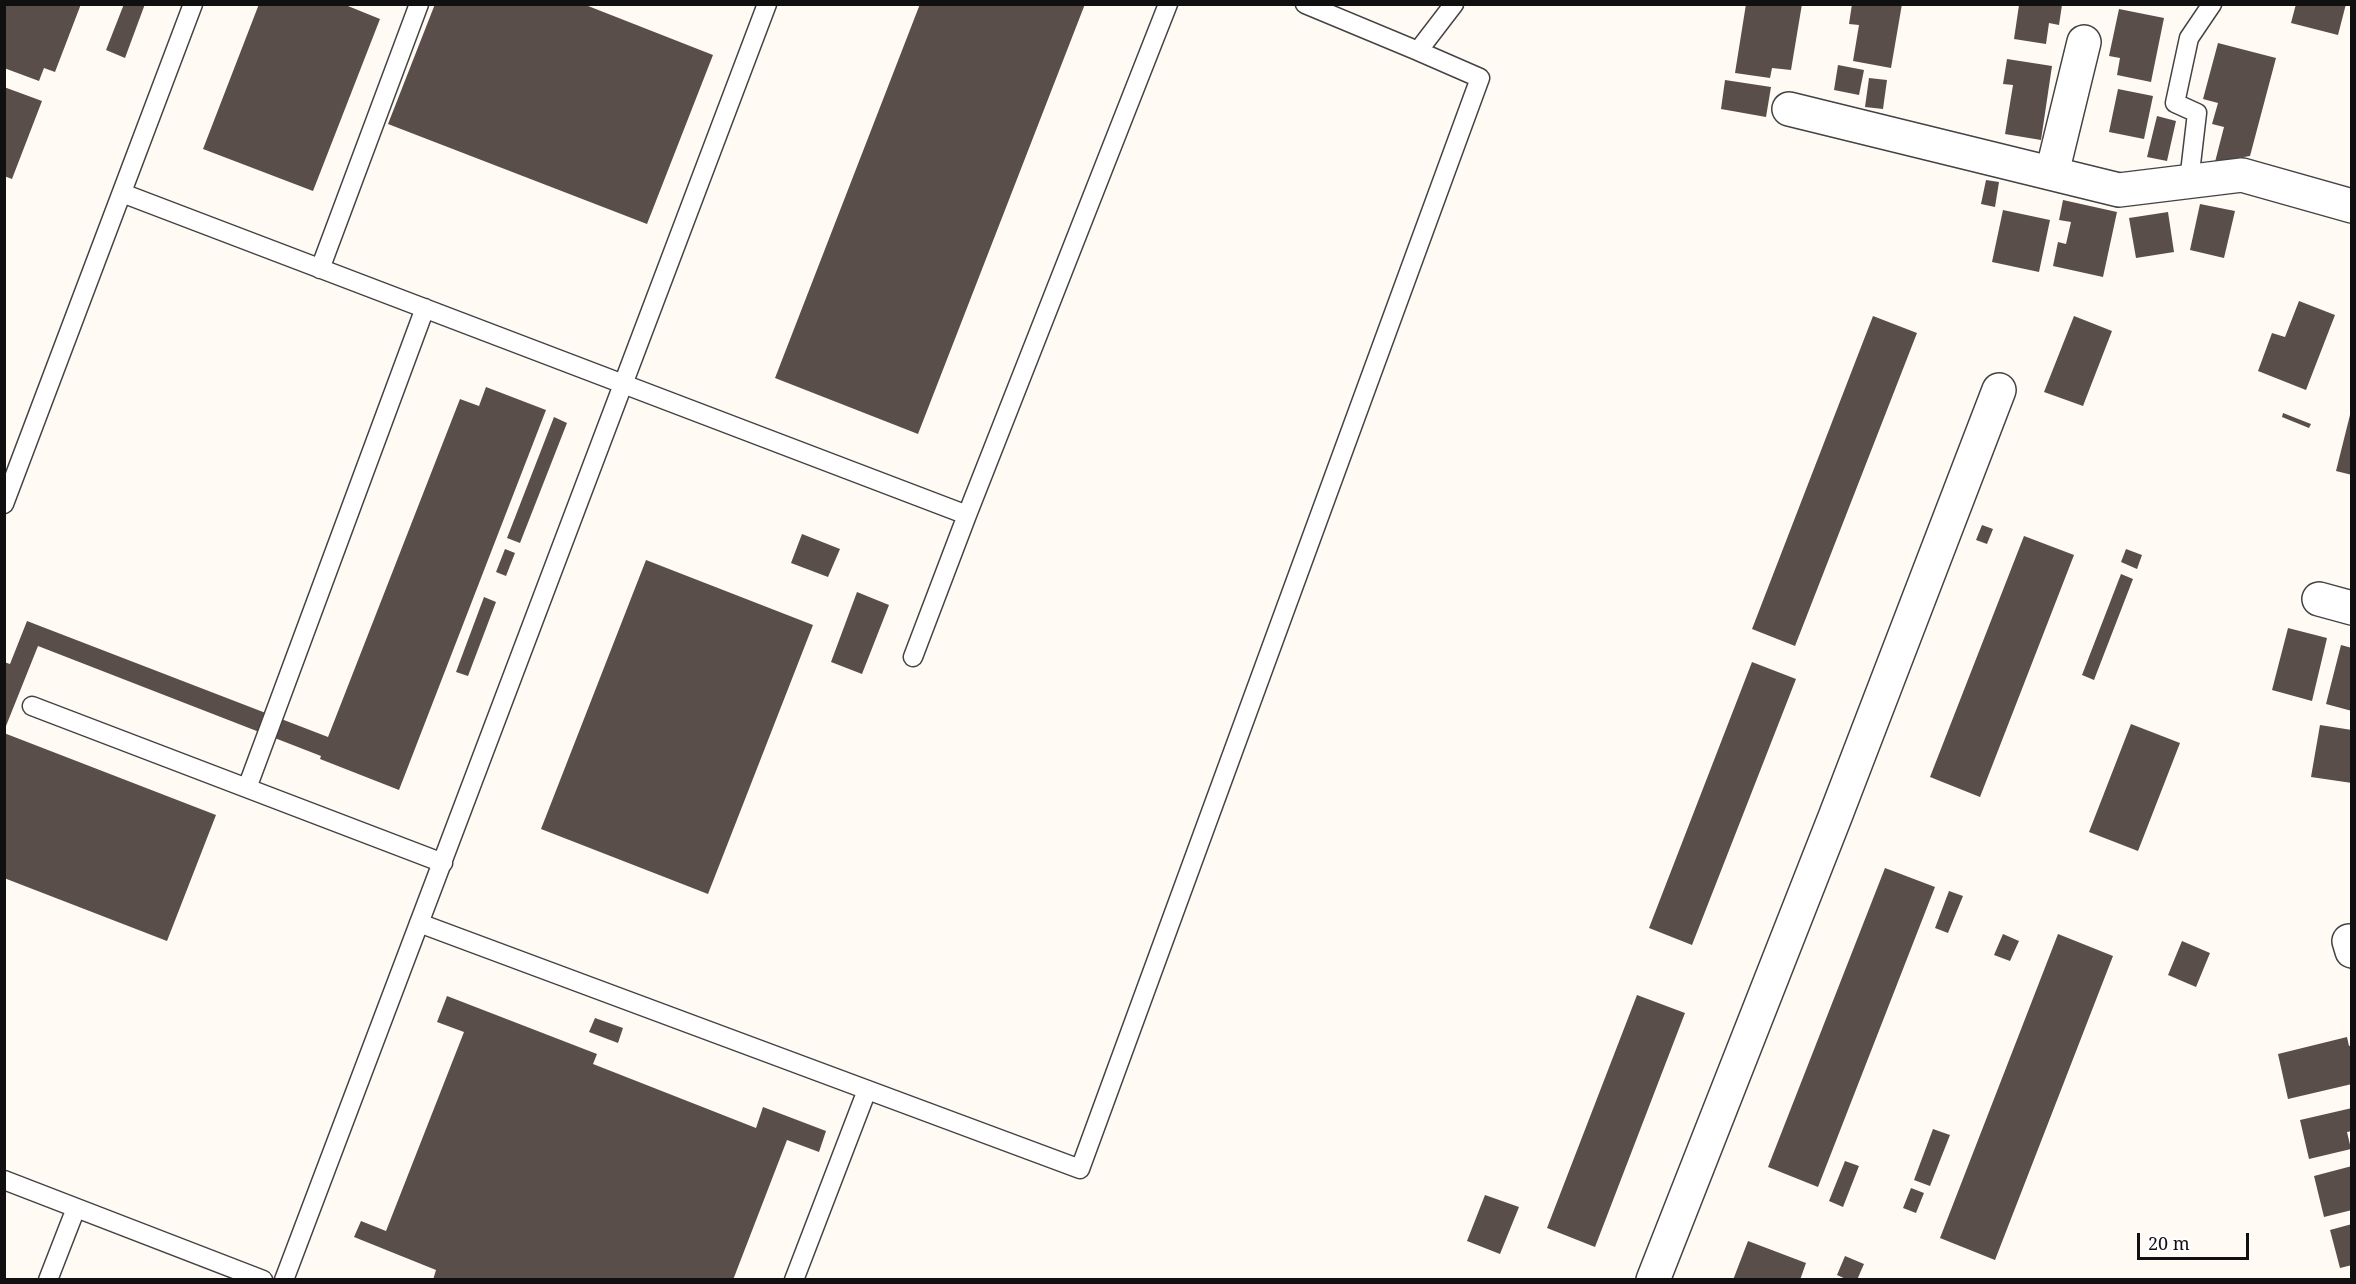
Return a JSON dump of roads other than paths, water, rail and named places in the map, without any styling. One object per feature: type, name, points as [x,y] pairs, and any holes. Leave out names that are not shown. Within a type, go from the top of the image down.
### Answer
[{"type":"street","points":[[2052,173],[2084,42]]},
{"type":"street","points":[[1789,109],[2119,190],[2242,175],[2352,206]]},
{"type":"street","points":[[1653,1280],[1835,818],[1999,390]]},
{"type":"street","points":[[2319,599],[2352,608]]},
{"type":"lane","points":[[4,504],[193,4]]},
{"type":"lane","points":[[320,269],[419,4]]},
{"type":"lane","points":[[284,1280],[767,4]]},
{"type":"lane","points":[[913,657],[1168,4]]},
{"type":"lane","points":[[419,924],[1080,1169],[1480,78],[1305,4]]},
{"type":"lane","points":[[1418,51],[1454,4]]},
{"type":"lane","points":[[2189,181],[2197,112],[2175,103],[2189,38],[2212,4]]},
{"type":"lane","points":[[122,193],[967,515]]},
{"type":"lane","points":[[247,788],[424,308]]},
{"type":"lane","points":[[32,706],[443,863]]},
{"type":"lane","points":[[794,1280],[867,1090]]},
{"type":"lane","points":[[4,1180],[262,1280]]},
{"type":"lane","points":[[48,1280],[76,1208]]}]
